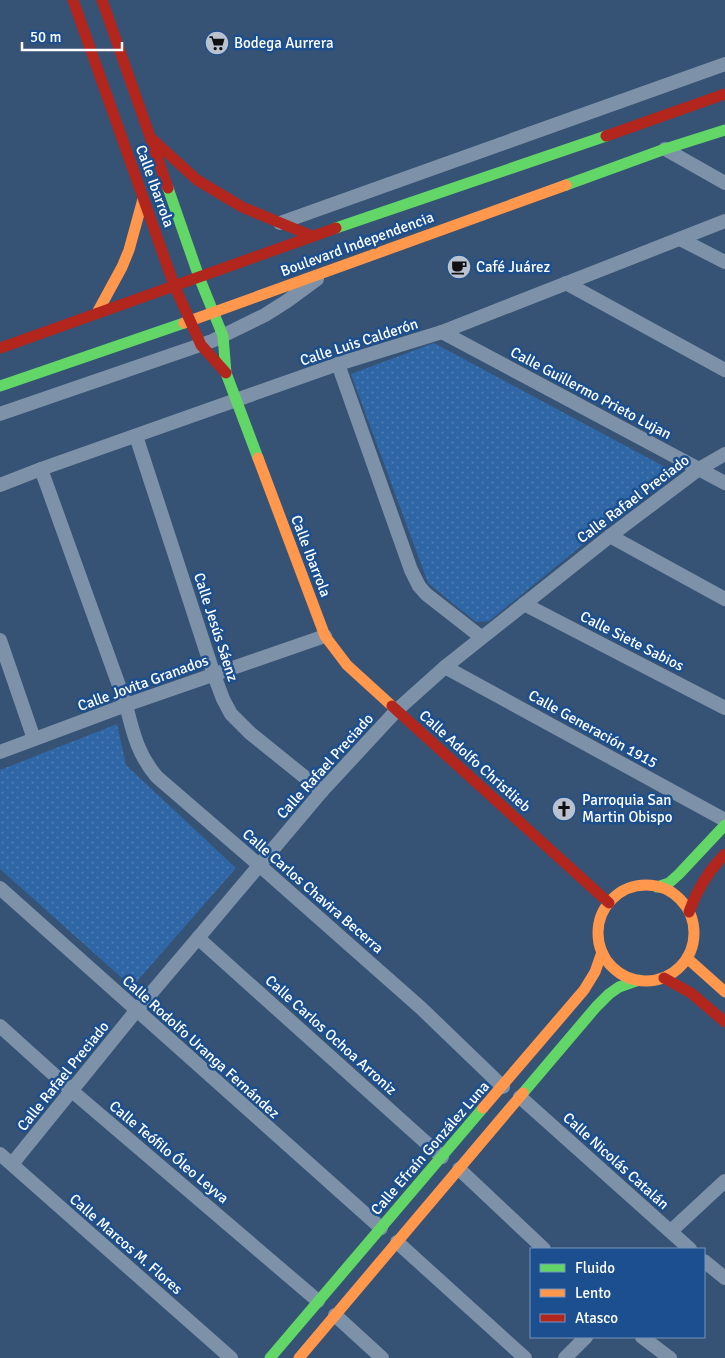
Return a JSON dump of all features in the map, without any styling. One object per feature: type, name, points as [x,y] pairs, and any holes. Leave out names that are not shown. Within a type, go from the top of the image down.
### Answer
[{"type":"main road","name":"Calle Ibarrola","points":[[74,0],[174,285],[201,345],[226,374]]},
{"type":"main road","name":"Calle Ibarrola","points":[[102,0],[199,276],[223,336],[226,374],[325,636]]},
{"type":"main road","name":"Boulevard Independencia","points":[[0,348],[312,236],[725,94]]},
{"type":"main road","name":"Boulevard Independencia","points":[[0,386],[214,312],[666,149],[725,130]]},
{"type":"main road","points":[[150,137],[197,180],[242,207],[312,236]]},
{"type":"main road","points":[[97,313],[122,267],[144,199]]},
{"type":"main road","name":"Calle Adolfo Christlieb","points":[[325,636],[347,665],[609,903]]},
{"type":"main road","points":[[657,887],[669,882],[680,874],[725,825]]},
{"type":"main road","points":[[689,912],[707,873],[724,856]]},
{"type":"main road","points":[[634,887],[657,887],[673,894],[683,903],[689,912],[693,925],[694,939],[692,949],[676,972],[652,981],[639,980],[624,975],[611,965],[602,952],[599,926],[602,914],[609,903],[620,893],[634,887]]},
{"type":"main road","name":"Calle Efraín González Luna","points":[[270,1358],[584,990],[595,972],[602,952]]},
{"type":"main road","points":[[687,958],[725,992]]},
{"type":"main road","points":[[664,978],[691,993],[725,1022]]},
{"type":"main road","points":[[299,1358],[602,1001],[619,987],[639,980]]},
{"type":"street","points":[[280,223],[725,64]]},
{"type":"street","points":[[666,149],[725,182]]},
{"type":"street","name":"Calle Luis Calderón","points":[[0,485],[338,364],[442,332],[725,221]]},
{"type":"street","points":[[680,239],[725,262]]},
{"type":"street","points":[[0,414],[223,336],[273,311],[328,270]]},
{"type":"street","points":[[566,283],[725,370]]},
{"type":"street","name":"Calle Guillermo Prieto Lujan","points":[[442,332],[725,483]]},
{"type":"street","points":[[338,364],[411,570],[419,586],[432,600],[481,637]]},
{"type":"street","name":"Calle Jesús Sáenz","points":[[136,436],[223,699],[231,714],[250,733],[322,792]]},
{"type":"street","name":"Calle Rafael Preciado","points":[[12,1164],[136,1011],[322,792],[397,710],[481,637],[610,536],[699,469],[725,454]]},
{"type":"street","points":[[41,469],[126,706]]},
{"type":"street","points":[[610,536],[725,599]]},
{"type":"street","name":"Calle Siete Sabios","points":[[524,604],[725,708]]},
{"type":"street","name":"Calle Jovita Granados","points":[[0,752],[325,636]]},
{"type":"street","points":[[0,640],[34,740]]},
{"type":"street","name":"Calle Generación 1915","points":[[445,667],[725,820]]},
{"type":"street","name":"Calle Carlos Chavira Becerra","points":[[126,706],[136,743],[148,767],[157,778],[421,1008],[502,1087]]},
{"type":"street","name":"Calle Rodolfo Uranga Fernández","points":[[0,888],[381,1228]]},
{"type":"street","name":"Calle Carlos Ochoa Arroniz","points":[[198,938],[442,1157]]},
{"type":"street","name":"Calle Teófilo Óleo Leyva","points":[[0,1026],[72,1091],[318,1302]]},
{"type":"street","name":"Calle Nicolás Catalán","points":[[520,1097],[689,1248]]},
{"type":"street","name":"Calle Marcos M. Flores","points":[[0,1154],[231,1358]]},
{"type":"street","points":[[459,1169],[543,1248]]},
{"type":"street","points":[[671,1232],[725,1181]]},
{"type":"street","points":[[397,1242],[525,1358]]},
{"type":"street","points":[[705,1262],[725,1278]]},
{"type":"street","points":[[335,1315],[382,1358]]},
{"type":"street","points":[[565,1358],[585,1338]]},
{"type":"street","points":[[643,1338],[670,1358]]},
{"type":"shaded area","points":[[434,343],[665,467],[665,478],[489,621],[476,622],[428,583],[351,374]]},
{"type":"shaded area","points":[[117,724],[126,765],[236,868],[132,987],[0,869],[0,770]]},
{"type":"traffic: fast","points":[[566,185],[665,149],[725,130]]},
{"type":"traffic: fast","points":[[336,228],[606,136]]},
{"type":"traffic: fast","points":[[168,188],[199,277],[223,336],[226,373],[258,458]]},
{"type":"traffic: fast","points":[[0,386],[184,323]]},
{"type":"traffic: fast","points":[[657,887],[669,883],[679,874],[725,825]]},
{"type":"traffic: fast","points":[[523,1093],[609,994],[619,987],[639,980]]},
{"type":"traffic: fast","points":[[270,1358],[483,1108]]},
{"type":"traffic: slow","points":[[184,323],[566,185]]},
{"type":"traffic: slow","points":[[97,313],[129,250],[143,199]]},
{"type":"traffic: slow","points":[[258,458],[325,636],[347,665],[392,706]]},
{"type":"traffic: slow","points":[[646,885],[664,889],[680,899],[690,915],[694,933],[690,951],[680,967],[664,977],[646,981],[628,977],[612,967],[602,951],[598,933],[602,915],[612,899],[628,889],[646,885]]},
{"type":"traffic: slow","points":[[483,1108],[584,990],[595,972],[602,952]]},
{"type":"traffic: slow","points":[[687,958],[725,992]]},
{"type":"traffic: slow","points":[[299,1358],[523,1093]]},
{"type":"traffic: jam","points":[[73,0],[174,285],[201,345],[226,373]]},
{"type":"traffic: jam","points":[[102,0],[168,188]]},
{"type":"traffic: jam","points":[[606,136],[725,94]]},
{"type":"traffic: jam","points":[[152,139],[197,180],[242,207],[312,236]]},
{"type":"traffic: jam","points":[[0,348],[336,228]]},
{"type":"traffic: jam","points":[[392,706],[609,903]]},
{"type":"traffic: jam","points":[[689,912],[704,881],[725,854]]},
{"type":"traffic: jam","points":[[664,978],[691,993],[725,1022]]},
{"type":"place","name":"Bodega Aurrera","points":[[217,43]]},
{"type":"place","name":"Café Juárez","points":[[459,267]]},
{"type":"place","name":"Parroquia San Martin Obispo","points":[[564,809]]}]
